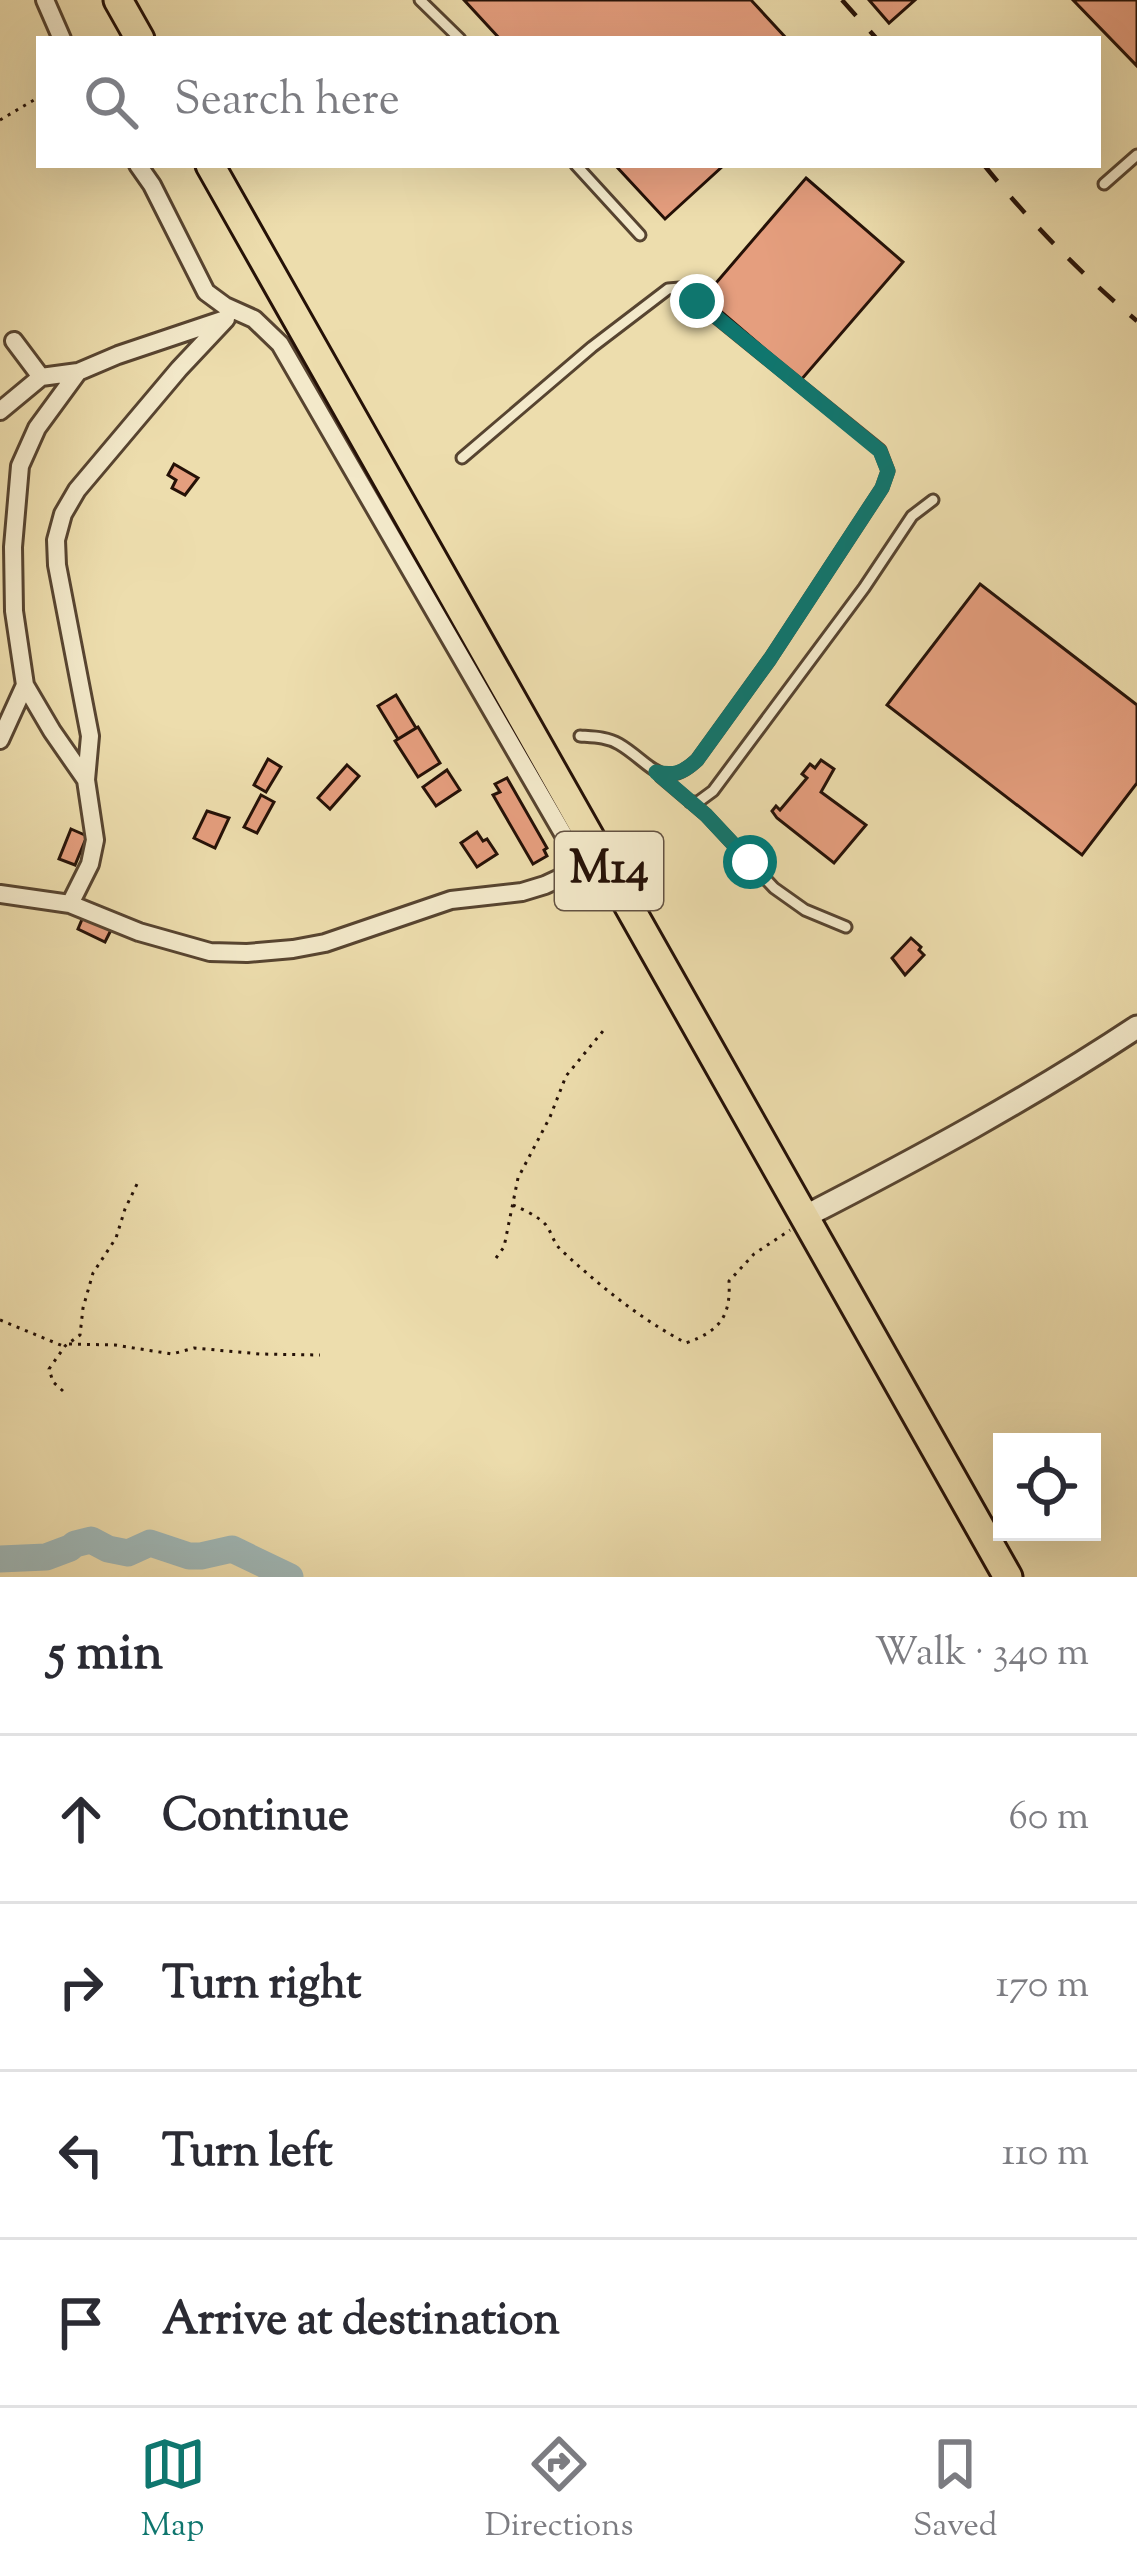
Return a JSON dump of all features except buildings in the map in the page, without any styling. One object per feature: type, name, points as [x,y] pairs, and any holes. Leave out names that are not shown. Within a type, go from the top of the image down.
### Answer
[{"type":"highway","points":[[118,0],[138,36]]},
{"type":"highway","name":"M14","points":[[222,171],[298,321],[592,863],[804,1216],[1008,1577]]},
{"type":"street","points":[[45,0],[61,36]]},
{"type":"street","points":[[0,894],[70,904],[176,944],[210,952],[247,953],[325,943],[451,900],[522,892],[592,863],[280,344],[254,319],[206,292],[140,168]]},
{"type":"street","points":[[70,904],[90,863],[95,840],[86,780],[91,736],[56,540],[63,514],[77,490],[226,319]]},
{"type":"street","points":[[0,411],[41,377],[78,372],[226,319],[298,321]]},
{"type":"street","points":[[14,341],[41,377]]},
{"type":"street","points":[[78,372],[38,428],[20,466],[7,547],[26,685],[86,780]]},
{"type":"street","points":[[0,740],[26,685]]},
{"type":"street","points":[[804,1216],[954,1139],[1137,1027]]},
{"type":"lane","points":[[420,0],[457,36]]},
{"type":"lane","points":[[1104,184],[1137,155]]},
{"type":"lane","points":[[579,168],[640,235]]},
{"type":"lane","points":[[462,458],[592,347],[668,289],[680,288],[880,451],[888,471],[882,488],[770,659],[697,760],[670,776],[656,772]]},
{"type":"lane","points":[[690,802],[698,802],[713,790],[912,515],[933,500]]},
{"type":"lane","points":[[580,736],[623,746],[690,802],[774,888],[805,910],[846,927]]},
{"type":"path","points":[[0,120],[36,99]]},
{"type":"path","points":[[496,1258],[504,1247],[518,1178],[566,1076],[603,1030]]},
{"type":"path","points":[[64,1391],[49,1374],[53,1360],[80,1335],[93,1273],[116,1238],[140,1180]]},
{"type":"path","points":[[513,1205],[546,1226],[556,1245],[612,1296],[686,1343],[718,1326],[730,1304],[729,1281],[754,1254],[782,1238],[804,1216]]},
{"type":"path","points":[[0,1320],[67,1345],[115,1345],[172,1354],[194,1348],[320,1355]]},
{"type":"waterway","points":[[0,1559],[46,1557],[91,1540],[128,1553],[150,1543],[189,1556],[232,1549],[290,1577]]},
{"type":"railway","points":[[842,0],[874,36]]},
{"type":"railway","points":[[986,168],[1057,247],[1137,321]]},
{"type":"route","points":[[697,301],[880,451],[888,471],[834,564],[697,760],[670,776],[656,772],[750,862]]}]
